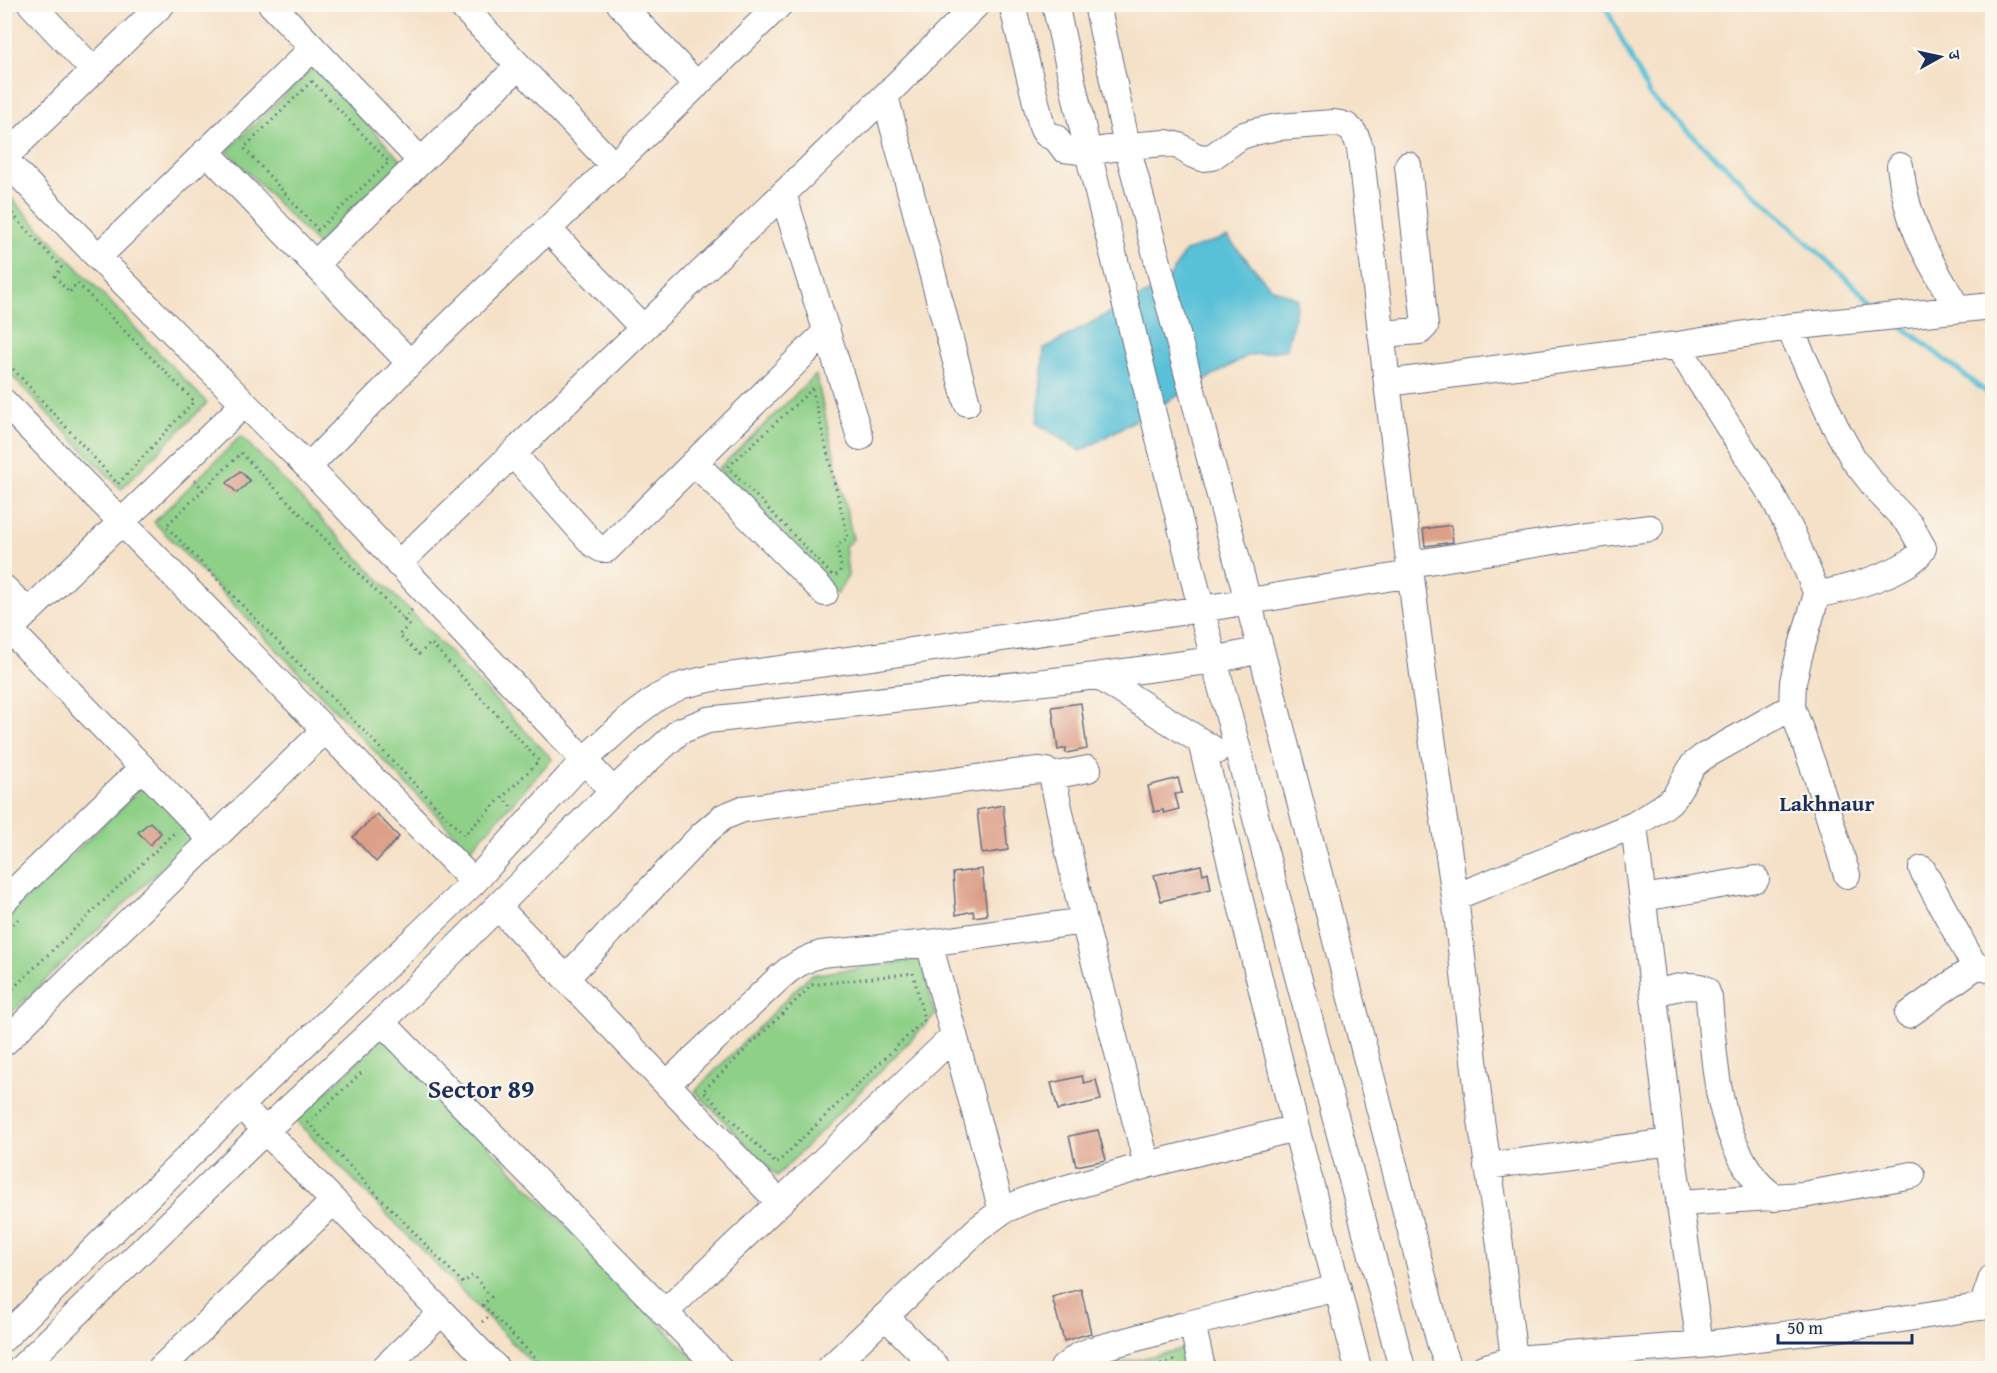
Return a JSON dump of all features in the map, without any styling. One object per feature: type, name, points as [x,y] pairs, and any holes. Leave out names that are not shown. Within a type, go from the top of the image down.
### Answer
[{"type":"street","points":[[31,4],[94,71]]},
{"type":"street","points":[[162,4],[4,158],[308,467],[613,791]]},
{"type":"street","points":[[271,4],[421,161]]},
{"type":"street","points":[[459,4],[614,166]]},
{"type":"street","points":[[308,467],[410,363],[780,4]]},
{"type":"street","points":[[398,564],[885,96],[977,4]]},
{"type":"street","points":[[1012,4],[1044,132],[1048,136],[1055,137],[1064,149],[1088,152],[1166,143],[1179,146],[1202,158],[1212,157],[1241,135],[1278,127],[1334,123],[1350,128],[1357,136],[1427,701],[1455,897],[1487,1166],[1499,1238],[1514,1359]]},
{"type":"street","points":[[1055,4],[1088,152],[1214,660],[1402,1368]]},
{"type":"street","points":[[1097,4],[1127,146],[1261,650],[1440,1343],[1449,1368]]},
{"type":"street","points":[[620,5],[697,85]]},
{"type":"street","points":[[98,256],[313,48]]},
{"type":"street","points":[[315,264],[519,66]]},
{"type":"street","points":[[885,96],[967,403]]},
{"type":"street","points":[[206,151],[410,363]]},
{"type":"street","points":[[1381,334],[1420,331],[1425,326],[1408,165]]},
{"type":"street","points":[[1900,166],[1908,213],[1920,242],[1958,309]]},
{"type":"street","points":[[783,194],[860,437]]},
{"type":"street","points":[[548,229],[643,328]]},
{"type":"street","points":[[1387,383],[1677,345],[1789,327],[1992,306]]},
{"type":"street","points":[[1789,327],[1835,426],[1854,460],[1879,492],[1910,525],[1923,548],[1918,557],[1871,581],[1834,592],[1817,594]]},
{"type":"street","points":[[513,454],[593,544],[601,549],[607,549],[827,331]]},
{"type":"street","points":[[1677,345],[1773,497],[1793,535],[1817,594],[1793,682],[1792,707],[1817,777],[1847,875]]},
{"type":"street","points":[[4,402],[474,882]]},
{"type":"street","points":[[212,840],[7,633],[244,404]]},
{"type":"street","points":[[695,463],[825,593]]},
{"type":"street","points":[[4,1338],[241,1105],[474,882],[584,760],[635,714],[658,697],[683,685],[703,680],[1202,609],[1573,538],[1650,528]]},
{"type":"street","points":[[4,588],[28,612]]},
{"type":"street","points":[[21,1368],[266,1130],[382,1022],[613,791],[680,731],[708,720],[1098,676],[1214,660],[1261,650]]},
{"type":"street","points":[[1098,676],[1242,767]]},
{"type":"street","points":[[1455,897],[1634,825],[1674,798],[1693,765],[1703,757],[1792,707]]},
{"type":"street","points":[[4,1043],[325,730]]},
{"type":"street","points":[[1201,742],[1358,1368]]},
{"type":"street","points":[[4,901],[142,768]]},
{"type":"street","points":[[1052,777],[1088,769]]},
{"type":"street","points":[[566,978],[702,834],[723,817],[743,808],[1046,771],[1052,777],[1084,921],[1147,1165]]},
{"type":"street","points":[[1634,825],[1671,1142],[1700,1345]]},
{"type":"street","points":[[1908,1015],[1984,968],[1922,869]]},
{"type":"street","points":[[1643,898],[1756,879]]},
{"type":"street","points":[[498,907],[779,1202]]},
{"type":"street","points":[[667,1084],[778,978],[806,958],[820,954],[929,943],[1084,921]]},
{"type":"street","points":[[929,943],[1002,1211]]},
{"type":"street","points":[[1255,960],[1292,957]]},
{"type":"street","points":[[1654,993],[1693,986],[1700,986],[1706,990],[1709,998],[1723,1114],[1733,1139],[1755,1179],[1775,1198]]},
{"type":"street","points":[[382,1022],[718,1368]]},
{"type":"street","points":[[664,1312],[954,1036]]},
{"type":"street","points":[[241,1105],[495,1368]]},
{"type":"street","points":[[830,1368],[978,1229],[1002,1211],[1029,1198],[1147,1165],[1296,1128]]},
{"type":"street","points":[[1487,1166],[1671,1142]]},
{"type":"street","points":[[1679,1203],[1803,1195],[1912,1175]]},
{"type":"street","points":[[161,1368],[334,1201]]},
{"type":"street","points":[[1483,1368],[1514,1359],[1700,1345],[1863,1325],[1987,1306],[1992,1278]]},
{"type":"street","points":[[1063,1368],[1078,1356],[1092,1350],[1338,1288]]},
{"type":"street","points":[[384,1368],[441,1313]]},
{"type":"street","points":[[885,1316],[937,1368]]},
{"type":"street","points":[[1192,1323],[1202,1368]]},
{"type":"path","points":[[312,81],[389,162],[318,230],[244,148],[312,81]]},
{"type":"path","points":[[4,205],[62,268],[56,276],[69,293],[77,283],[194,401],[118,483],[4,359]]},
{"type":"path","points":[[812,389],[848,538],[837,545],[841,567],[839,574],[833,576],[728,467],[812,389]]},
{"type":"path","points":[[241,453],[409,625],[399,635],[419,654],[431,643],[539,762],[464,835],[166,526],[241,453]]},
{"type":"path","points":[[4,997],[176,831]]},
{"type":"path","points":[[913,974],[924,1020],[776,1164],[703,1091],[812,985],[913,974]]},
{"type":"path","points":[[362,1072],[308,1123],[463,1283],[473,1275],[491,1297],[483,1305],[545,1368]]},
{"type":"path","points":[[1143,1368],[1173,1361],[1175,1368]]},
{"type":"green space","points":[[313,67],[402,161],[317,244],[227,151]]},
{"type":"green space","points":[[5,192],[207,403],[121,489],[5,369]]},
{"type":"green space","points":[[816,375],[853,539],[845,546],[848,576],[837,594],[718,469]]},
{"type":"green space","points":[[241,436],[552,759],[470,850],[154,522]]},
{"type":"green space","points":[[145,785],[196,835],[5,1019],[5,919]]},
{"type":"green space","points":[[921,959],[935,1015],[777,1176],[695,1091],[810,975]]},
{"type":"green space","points":[[383,1037],[703,1368],[537,1368],[296,1121]]},
{"type":"green space","points":[[1181,1349],[1186,1368],[1103,1368]]},
{"type":"water","points":[[1227,237],[1270,287],[1298,299],[1287,349],[1247,356],[1081,451],[1037,423],[1044,349],[1165,285],[1185,251]]},
{"type":"building","points":[[240,471],[250,481],[237,493],[227,483]]},
{"type":"building","points":[[1451,525],[1453,542],[1425,546],[1423,529]]},
{"type":"building","points":[[1081,703],[1087,749],[1066,753],[1066,748],[1058,750],[1052,707]]},
{"type":"building","points":[[1178,778],[1182,793],[1175,794],[1179,809],[1164,813],[1163,810],[1154,812],[1148,786]]},
{"type":"building","points":[[1003,805],[1008,850],[982,854],[977,810]]},
{"type":"building","points":[[377,814],[399,837],[376,862],[353,837]]},
{"type":"building","points":[[150,822],[161,833],[150,845],[138,832]]},
{"type":"building","points":[[1201,865],[1203,874],[1208,872],[1211,889],[1161,901],[1154,875]]},
{"type":"building","points":[[982,869],[987,915],[974,917],[973,911],[956,915],[953,873]]},
{"type":"building","points":[[1082,1076],[1084,1083],[1096,1080],[1101,1100],[1058,1110],[1051,1083]]},
{"type":"building","points":[[1098,1130],[1106,1160],[1076,1166],[1069,1136]]},
{"type":"building","points":[[1081,1289],[1091,1333],[1064,1341],[1052,1297]]},
{"type":"waterway","points":[[1604,4],[1650,96],[1879,309]]},
{"type":"waterway","points":[[1899,324],[1986,392],[1992,407]]},
{"type":"district","name":"Lakhnaur","points":[[1827,803]]},
{"type":"district","name":"Sector 89","points":[[481,1089]]}]
